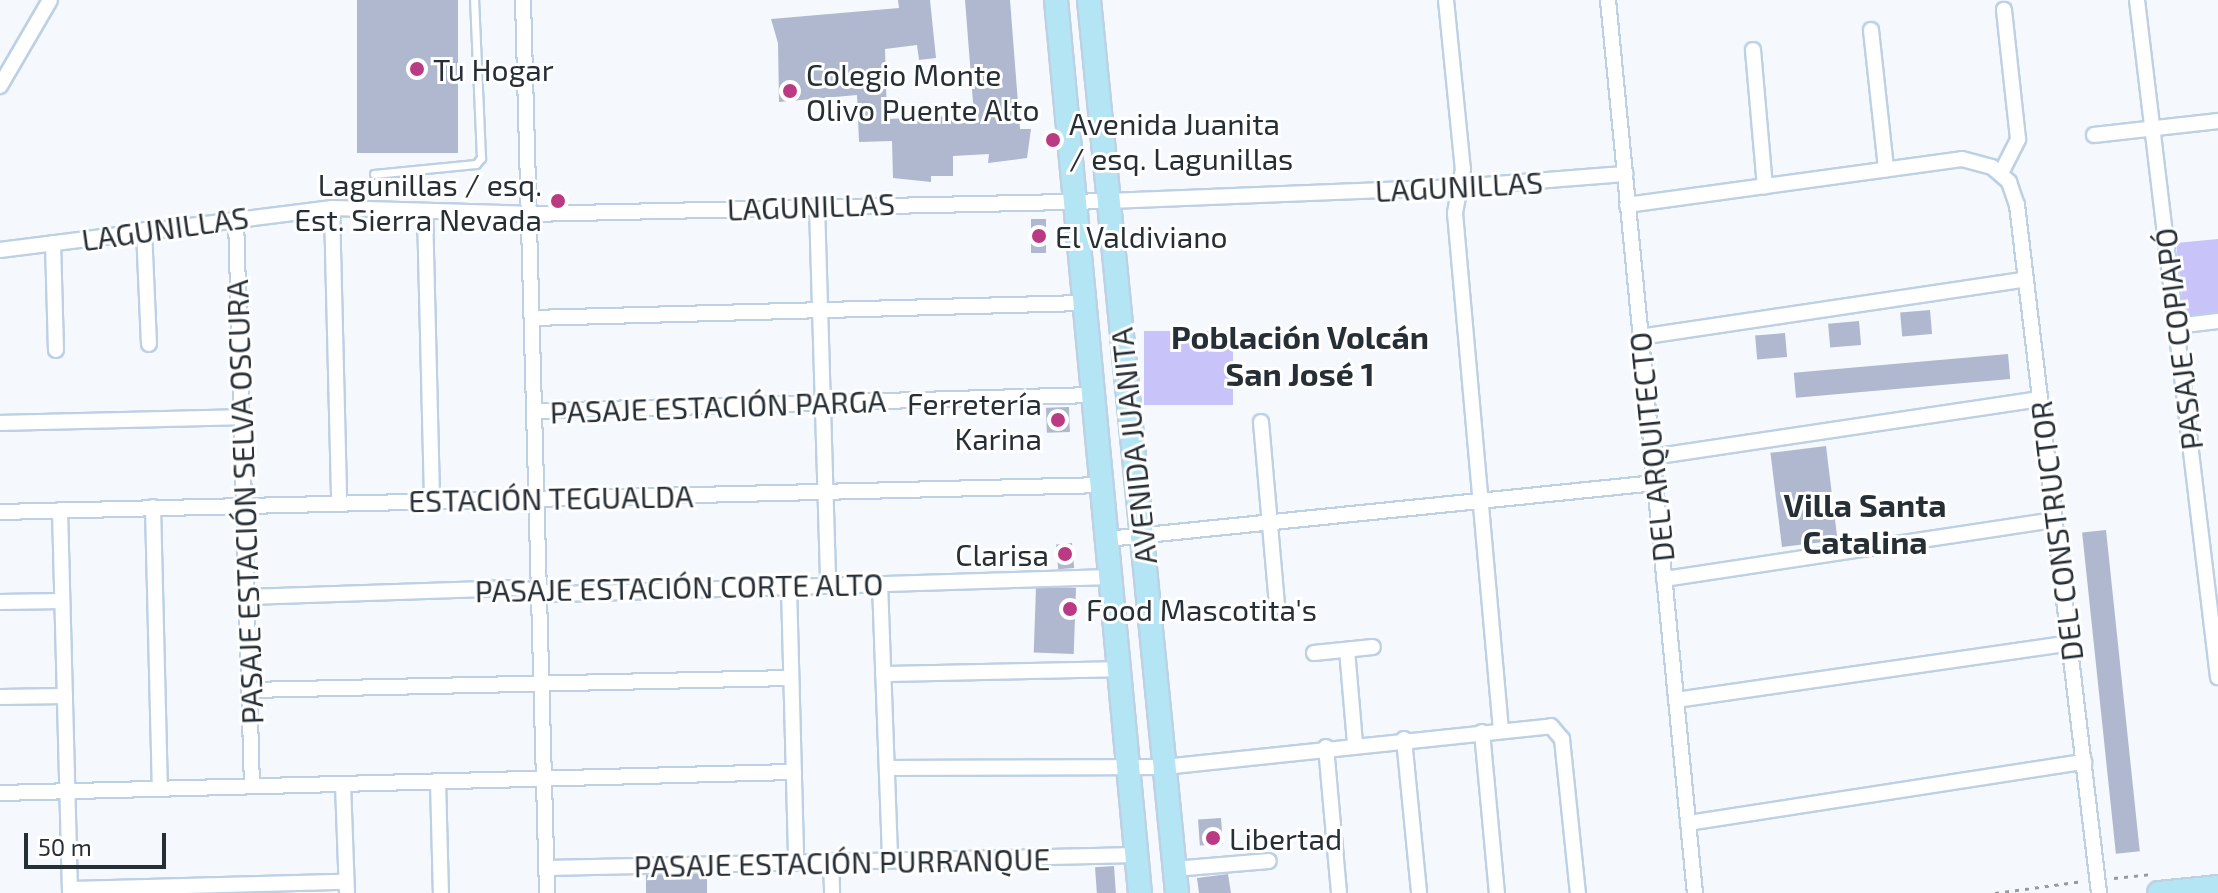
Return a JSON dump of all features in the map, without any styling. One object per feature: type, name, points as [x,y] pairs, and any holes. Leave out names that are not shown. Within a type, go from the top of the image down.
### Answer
[{"type":"main road","name":"AVENIDA JUANITA","points":[[1056,0],[1140,893]]},
{"type":"main road","name":"AVENIDA JUANITA","points":[[1089,0],[1177,893]]},
{"type":"main road","points":[[2159,893],[2218,887]]},
{"type":"street","points":[[0,86],[50,0]]},
{"type":"street","points":[[523,0],[547,893]]},
{"type":"street","points":[[1446,0],[1463,169],[1455,213],[1501,730]]},
{"type":"street","name":"DEL ARQUITECTO","points":[[1608,0],[1695,893]]},
{"type":"street","name":"PASAJE COPIAPÓ","points":[[2137,0],[2176,326],[2213,595],[2218,677]]},
{"type":"street","points":[[1627,205],[1962,159],[1983,162],[2001,173],[2018,139],[2004,10]]},
{"type":"street","points":[[1871,30],[1886,169]]},
{"type":"street","points":[[1753,50],[1765,186]]},
{"type":"street","points":[[2094,135],[2218,121]]},
{"type":"street","name":"DEL CONSTRUCTOR","points":[[2001,173],[2017,205],[2099,893]]},
{"type":"street","name":"LAGUNILLAS","points":[[0,250],[332,208],[529,214],[1074,198],[1109,201],[1459,187],[1625,174]]},
{"type":"street","points":[[817,206],[828,586]]},
{"type":"street","points":[[332,208],[339,502]]},
{"type":"street","points":[[425,211],[432,499]]},
{"type":"street","name":"PASAJE ESTACIÓN SELVA OSCURA","points":[[236,218],[252,786]]},
{"type":"street","points":[[144,230],[149,344]]},
{"type":"street","points":[[53,243],[56,350]]},
{"type":"street","points":[[1640,337],[2026,279]]},
{"type":"street","points":[[532,318],[1084,303]]},
{"type":"street","points":[[2176,326],[2218,321]]},
{"type":"street","name":"PASAJE ESTACIÓN PARGA","points":[[534,411],[1093,395]]},
{"type":"street","points":[[1652,457],[2040,399]]},
{"type":"street","points":[[0,423],[242,417]]},
{"type":"street","points":[[1261,422],[1277,606]]},
{"type":"street","points":[[1107,539],[1655,483]]},
{"type":"street","name":"ESTACIÓN TEGUALDA","points":[[0,512],[432,499],[1102,485]]},
{"type":"street","points":[[153,507],[160,789]]},
{"type":"street","points":[[60,510],[70,891],[347,888],[343,784]]},
{"type":"street","points":[[1664,579],[2055,520]]},
{"type":"street","name":"PASAJE ESTACIÓN CORTE ALTO","points":[[247,597],[789,587],[1111,577]]},
{"type":"street","points":[[880,584],[890,860]]},
{"type":"street","points":[[789,587],[796,862]]},
{"type":"street","points":[[0,602],[62,601]]},
{"type":"street","points":[[1676,700],[2070,643]]},
{"type":"street","points":[[1314,653],[1373,647]]},
{"type":"street","points":[[1347,650],[1355,744]]},
{"type":"street","points":[[883,674],[1119,669]]},
{"type":"street","points":[[250,690],[791,678]]},
{"type":"street","points":[[0,697],[65,696]]},
{"type":"street","points":[[887,768],[1128,764],[1164,767],[1404,739],[1556,728],[1562,739],[1578,893]]},
{"type":"street","points":[[1482,732],[1497,893]]},
{"type":"street","points":[[1404,739],[1419,893]]},
{"type":"street","points":[[1326,747],[1339,893]]},
{"type":"street","points":[[1688,823],[2084,762]]},
{"type":"street","points":[[0,793],[794,772]]},
{"type":"street","points":[[438,781],[441,893]]},
{"type":"street","name":"PASAJE ESTACIÓN PURRANQUE","points":[[547,868],[1137,855]]},
{"type":"street","points":[[831,861],[832,893]]},
{"type":"street","points":[[1174,869],[1269,861]]},
{"type":"lane","points":[[374,174],[476,164],[481,158],[474,0]]},
{"type":"shaded area","points":[[2218,239],[2218,313],[2184,316],[2176,243]]},
{"type":"shaded area","points":[[1144,331],[1233,331],[1233,405],[1144,405]]},
{"type":"building","name":"Tu Hogar","points":[[357,0],[458,0],[458,153],[357,153]]},
{"type":"building","points":[[898,0],[930,0],[936,58],[919,60],[917,45],[885,49],[887,119],[974,115],[965,0],[1010,0],[1020,129],[1031,129],[1027,158],[988,163],[989,154],[953,156],[953,176],[931,176],[931,182],[893,178],[892,141],[859,142],[857,95],[779,102],[778,43],[771,19],[899,8]]},
{"type":"building","name":"El Valdiviano","points":[[1031,219],[1046,219],[1046,253],[1031,253]]},
{"type":"building","points":[[1930,310],[1932,334],[1902,337],[1900,313]]},
{"type":"building","points":[[1859,321],[1861,345],[1830,348],[1828,324]]},
{"type":"building","points":[[1785,333],[1787,357],[1757,360],[1755,336]]},
{"type":"building","points":[[2008,354],[2010,379],[1796,398],[1794,373]]},
{"type":"building","name":"Ferretería Karina","points":[[1069,407],[1070,432],[1047,433],[1046,408]]},
{"type":"building","points":[[1826,446],[1838,540],[1782,547],[1770,453]]},
{"type":"building","points":[[2106,530],[2140,851],[2116,854],[2082,533]]},
{"type":"building","name":"Clarisa","points":[[1072,543],[1074,568],[1058,569],[1056,544]]},
{"type":"building","points":[[1036,587],[1076,588],[1074,654],[1034,653]]},
{"type":"building","points":[[1221,818],[1223,844],[1200,846],[1198,820]]},
{"type":"building","points":[[1114,866],[1116,893],[1097,893],[1095,867]]},
{"type":"building","points":[[646,874],[707,874],[707,893],[646,893]]},
{"type":"building","points":[[1228,874],[1231,893],[1199,893],[1197,878]]},
{"type":"place","name":"Tu Hogar","points":[[417,69]]},
{"type":"place","name":"Colegio Monte Olivo Puente Alto","points":[[790,91]]},
{"type":"place","name":"Avenida Juanita / esq. Lagunillas","points":[[1053,140]]},
{"type":"place","name":"Lagunillas / esq. Est. Sierra Nevada","points":[[558,201]]},
{"type":"place","name":"El Valdiviano","points":[[1039,236]]},
{"type":"place","name":"Ferretería Karina","points":[[1058,420]]},
{"type":"place","name":"Clarisa","points":[[1065,554]]},
{"type":"place","name":"Food Mascotita's","points":[[1070,609]]},
{"type":"place","name":"Libertad","points":[[1213,838]]},
{"type":"district","name":"Población Volcán San José 1","points":[[1300,356]]},
{"type":"district","name":"Villa Santa Catalina","points":[[1865,524]]}]
